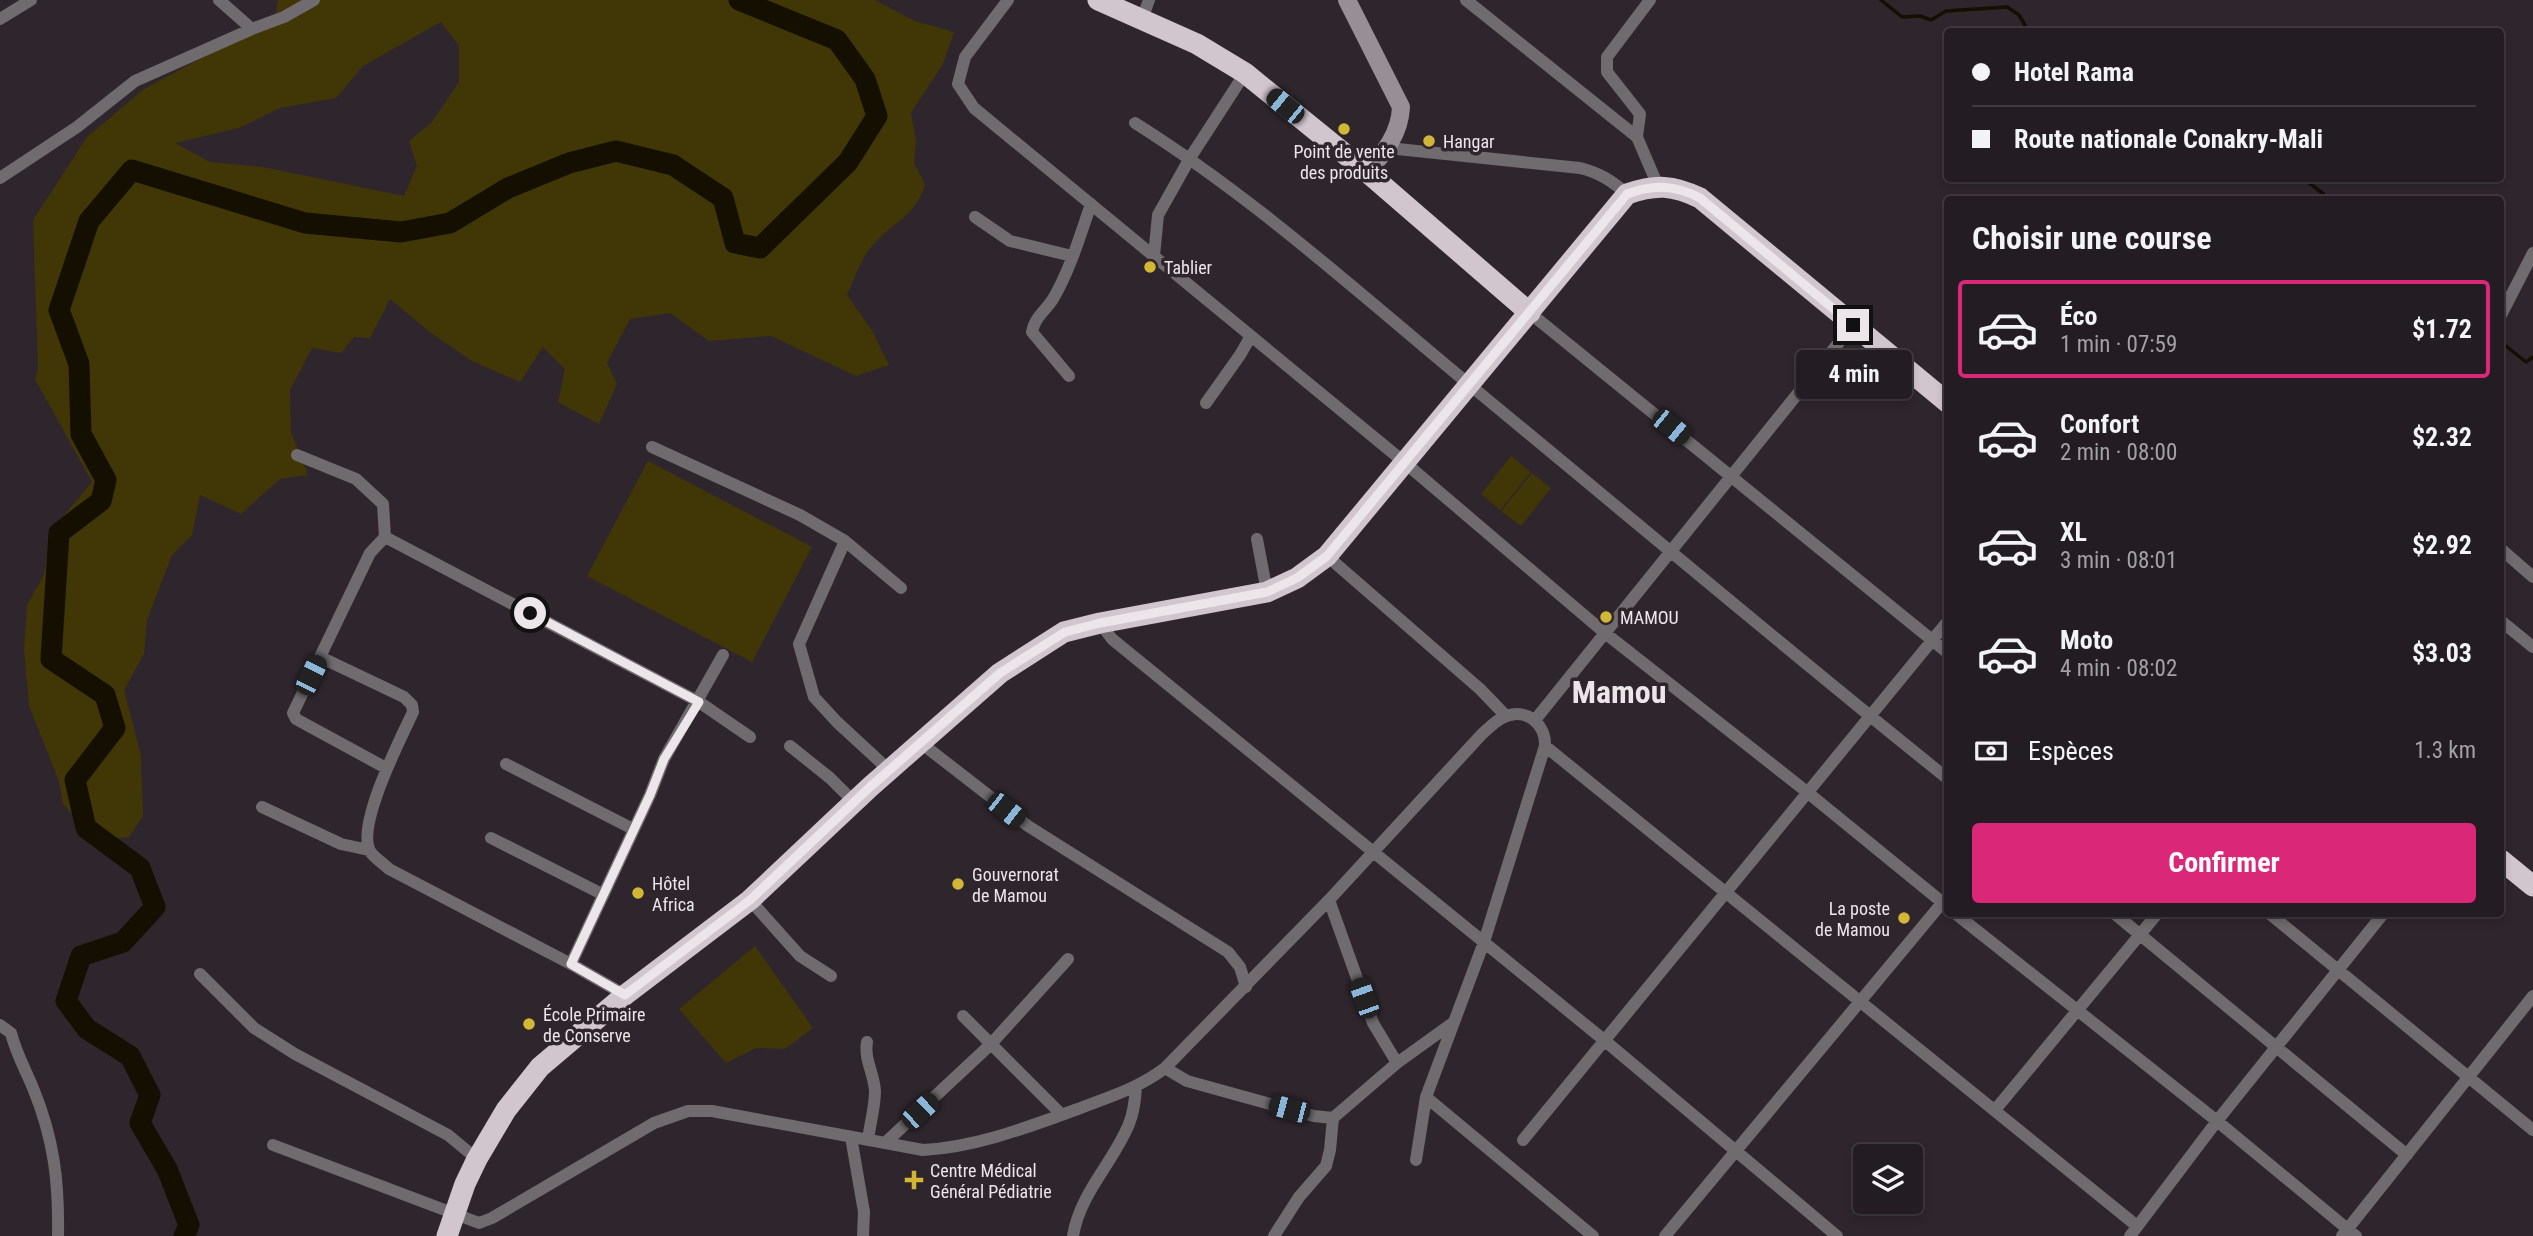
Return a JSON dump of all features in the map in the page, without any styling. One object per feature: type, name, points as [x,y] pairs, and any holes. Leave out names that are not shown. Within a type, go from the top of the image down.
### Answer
[{"type":"highway","points":[[1098,0],[1146,10],[1245,73],[1367,172],[1530,313]]},
{"type":"highway","points":[[446,1236],[477,1159],[506,1110],[540,1068],[625,995],[750,900],[889,770],[1000,673],[1065,632],[1267,592],[1297,578],[1327,556],[1627,194],[1658,186],[1681,189],[1700,198],[1944,400]]},
{"type":"highway","points":[[2504,862],[2533,886]]},
{"type":"street","points":[[0,19],[31,0]]},
{"type":"street","points":[[219,0],[252,29]]},
{"type":"street","points":[[0,178],[77,127],[135,82],[284,17],[314,0]]},
{"type":"street","points":[[1008,0],[965,57],[958,84],[974,108],[1404,462],[1605,633],[1944,900]]},
{"type":"street","points":[[1347,0],[1401,107],[1401,117],[1388,148],[1367,172]]},
{"type":"street","points":[[1465,0],[1637,137],[1658,186]]},
{"type":"street","points":[[1637,137],[1640,114],[1608,72],[1607,57],[1650,0]]},
{"type":"street","points":[[1154,256],[1158,215],[1190,158],[1245,73]]},
{"type":"street","points":[[1135,123],[1190,158],[1310,250],[1944,776]]},
{"type":"street","points":[[1388,148],[1580,168],[1598,173],[1627,194]]},
{"type":"street","points":[[1069,376],[1032,332],[1034,323],[1053,299],[1091,204]]},
{"type":"street","points":[[975,216],[1010,241],[1072,256]]},
{"type":"street","points":[[2504,309],[2533,253]]},
{"type":"street","points":[[1530,313],[1944,650]]},
{"type":"street","points":[[1535,720],[1853,325]]},
{"type":"street","points":[[1206,403],[1251,336]]},
{"type":"street","points":[[652,447],[800,515],[845,541],[901,588]]},
{"type":"street","points":[[297,456],[356,479],[383,504],[385,537],[370,553],[293,713],[296,719],[386,768]]},
{"type":"street","points":[[385,537],[699,702],[750,737]]},
{"type":"street","points":[[1256,539],[1267,592]]},
{"type":"street","points":[[845,541],[799,644],[814,697],[889,770]]},
{"type":"street","points":[[2504,552],[2533,577]]},
{"type":"street","points":[[1327,556],[1480,689],[1506,716]]},
{"type":"street","points":[[1100,623],[1112,639],[1604,1040],[1837,1236]]},
{"type":"street","points":[[2504,623],[2533,647]]},
{"type":"street","points":[[1522,1140],[1944,625]]},
{"type":"street","points":[[571,964],[664,759],[699,702],[723,655]]},
{"type":"street","points":[[320,657],[404,697],[413,712],[386,768],[366,830],[369,850]]},
{"type":"street","points":[[274,1145],[454,1212],[474,1222],[485,1221],[654,1123],[688,1111],[712,1111],[923,1150],[945,1149],[1000,1136],[1062,1115],[1136,1087],[1165,1068],[1329,900],[1482,734],[1506,716],[1516,714],[1535,720],[1543,727],[1546,735],[1545,746],[1484,942],[1426,1097],[1416,1160]]},
{"type":"street","points":[[921,743],[1028,827],[1228,952],[1240,967],[1246,987]]},
{"type":"street","points":[[790,746],[830,778],[854,802]]},
{"type":"street","points":[[1545,746],[1995,1110],[2133,1231],[2380,917]]},
{"type":"street","points":[[506,764],[633,829]]},
{"type":"street","points":[[261,807],[341,844],[369,850],[389,869],[625,995]]},
{"type":"street","points":[[491,838],[602,894]]},
{"type":"street","points":[[750,900],[800,956],[831,976]]},
{"type":"street","points":[[1329,900],[1373,1023],[1397,1063]]},
{"type":"street","points":[[1665,1236],[1859,1000],[1944,904]]},
{"type":"street","points":[[1960,917],[2217,1121],[2349,1234],[2407,1155],[2533,996]]},
{"type":"street","points":[[2119,917],[2407,1155]]},
{"type":"street","points":[[1995,1110],[2154,917]]},
{"type":"street","points":[[2274,917],[2533,1130]]},
{"type":"street","points":[[885,1143],[990,1045],[1068,959]]},
{"type":"street","points":[[200,974],[254,1028],[295,1054],[448,1135],[477,1159]]},
{"type":"street","points":[[963,1016],[1062,1115]]},
{"type":"street","points":[[1274,1236],[1299,1197],[1326,1166],[1331,1150],[1333,1118],[1397,1063],[1454,1021]]},
{"type":"street","points":[[0,1025],[11,1033],[17,1056],[33,1087],[50,1138],[56,1165],[58,1236]]},
{"type":"street","points":[[867,1042],[865,1055],[874,1077],[875,1093],[868,1140]]},
{"type":"street","points":[[1165,1068],[1187,1082],[1314,1116],[1333,1118]]},
{"type":"street","points":[[1073,1236],[1075,1219],[1085,1199],[1130,1122],[1136,1087]]},
{"type":"street","points":[[1426,1097],[1594,1236]]},
{"type":"street","points":[[851,1137],[864,1212],[863,1236]]},
{"type":"shaded area","points":[[278,0],[875,0],[915,21],[954,32],[943,64],[911,113],[916,141],[914,163],[925,184],[921,195],[910,212],[868,251],[847,295],[873,332],[889,365],[856,376],[771,336],[709,341],[670,313],[630,319],[607,363],[617,384],[599,424],[558,402],[565,369],[543,347],[520,382],[472,361],[431,333],[390,299],[370,338],[354,337],[341,353],[312,348],[290,390],[291,432],[308,475],[280,479],[241,514],[200,495],[192,535],[172,555],[147,620],[144,654],[124,690],[141,755],[143,816],[129,837],[95,840],[63,804],[59,781],[29,706],[24,650],[27,605],[44,575],[51,531],[92,482],[35,379],[38,368],[33,220],[87,137],[144,89],[242,36],[274,24]],"holes":[[[441,22],[459,46],[459,82],[432,122],[409,141],[417,166],[404,196],[263,167],[210,162],[175,143],[239,128],[280,108],[336,98],[363,66]]]},
{"type":"shaded area","points":[[1511,456],[1531,472],[1500,510],[1481,494]]},
{"type":"shaded area","points":[[648,461],[812,547],[752,662],[587,576]]},
{"type":"shaded area","points":[[1532,473],[1551,488],[1521,526],[1501,511]]},
{"type":"shaded area","points":[[755,946],[813,1028],[785,1049],[756,1048],[726,1063],[679,1009]]},
{"type":"waterway","points":[[184,1236],[189,1225],[167,1169],[140,1123],[150,1095],[130,1056],[87,1029],[66,1001],[81,956],[123,942],[155,907],[140,868],[86,828],[75,780],[115,728],[105,695],[51,659],[59,533],[101,501],[106,480],[81,434],[79,364],[59,310],[89,221],[132,170],[305,223],[401,232],[450,223],[508,188],[569,163],[616,151],[673,165],[723,198],[735,243],[760,248],[848,162],[877,116],[865,79],[837,40],[739,0]]},
{"type":"waterway","points":[[1881,0],[1902,17],[1920,16],[1931,20],[1946,11],[2007,7],[2019,15],[2027,28]]},
{"type":"waterway","points":[[2308,182],[2326,196]]},
{"type":"waterway","points":[[2504,344],[2526,362],[2533,357]]},
{"type":"place","name":"Point de vente des produits","points":[[1344,129]]},
{"type":"place","name":"Hangar","points":[[1429,141]]},
{"type":"place","name":"Tablier","points":[[1150,267]]},
{"type":"place","name":"MAMOU","points":[[1606,617]]},
{"type":"place","name":"Gouvernorat de Mamou","points":[[958,884]]},
{"type":"place","name":"Hôtel Africa","points":[[638,893]]},
{"type":"place","name":"La poste de Mamou","points":[[1904,918]]},
{"type":"place","name":"École Primaire de Conserve","points":[[529,1024]]},
{"type":"place","name":"Centre Médical Général Pédiatrie","points":[[914,1180]]},
{"type":"district","name":"Mamou","points":[[1619,692]]},
{"type":"route","points":[[530,613],[699,702],[664,759],[650,795],[571,964],[625,995],[750,900],[870,787],[1000,673],[1065,632],[1267,592],[1297,578],[1327,556],[1627,194],[1658,186],[1681,189],[1700,198],[1853,325]]}]
